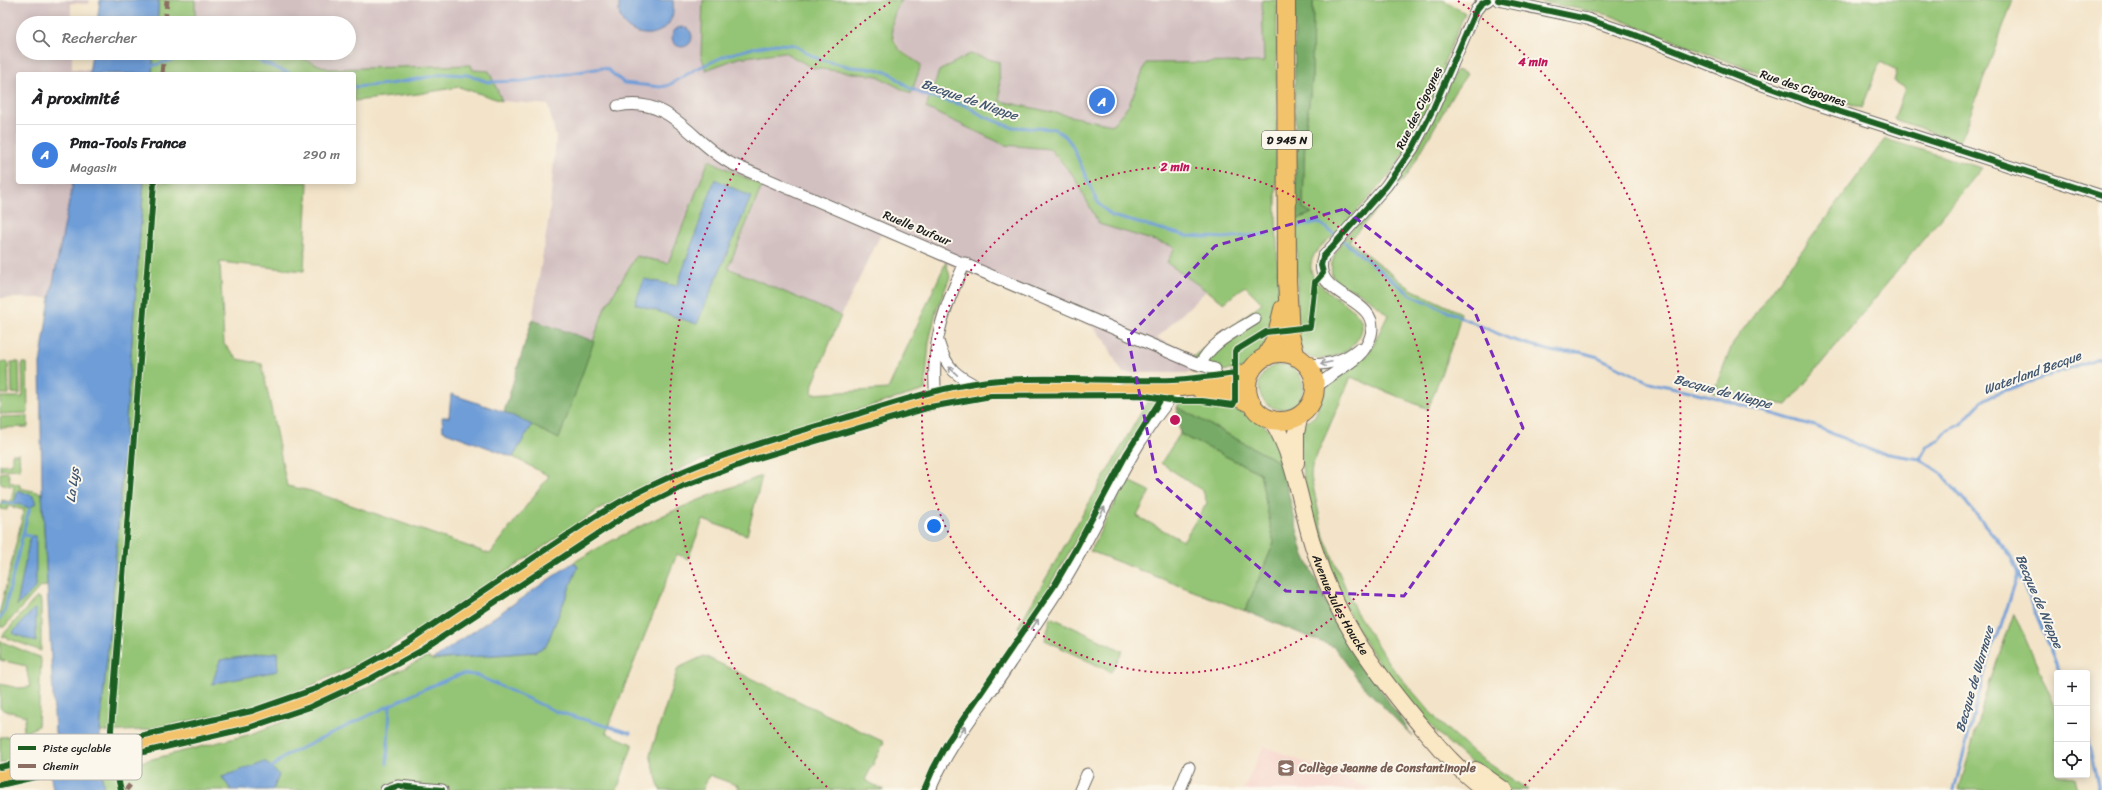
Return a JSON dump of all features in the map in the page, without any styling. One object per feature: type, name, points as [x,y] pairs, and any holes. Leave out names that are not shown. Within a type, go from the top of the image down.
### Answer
[{"type":"main road","name":"D 945 N","points":[[1286,0],[1288,280],[1290,335],[1301,361]]},
{"type":"main road","name":"D 945 N","points":[[1266,357],[1276,338],[1288,280]]},
{"type":"main road","points":[[142,745],[245,721],[298,704],[373,669],[424,640],[607,518],[674,482],[750,453],[936,398],[984,389],[1013,387],[1180,387],[1218,392],[1235,396],[1252,404],[1262,415],[1272,420],[1288,420],[1300,416],[1310,404],[1315,390],[1314,378],[1301,361],[1282,353],[1266,357],[1252,370],[1229,380],[1180,387]]},
{"type":"main road","points":[[1252,370],[1247,385],[1252,404]]},
{"type":"main road","name":"Avenue Jules Houcke","points":[[1296,477],[1296,433],[1300,416]]},
{"type":"main road","name":"Avenue Jules Houcke","points":[[1272,420],[1283,440],[1296,477],[1314,549],[1336,604],[1372,666],[1415,719],[1482,786],[1504,790]]},
{"type":"main road","points":[[0,777],[10,775]]},
{"type":"street","name":"Rue des Cigognes","points":[[1368,341],[1371,326],[1365,311],[1357,302],[1332,289],[1324,277],[1322,262],[1326,253],[1333,244],[1393,178],[1413,148],[1433,109],[1476,10],[1485,0]]},
{"type":"street","name":"Rue des Cigognes","points":[[1498,0],[1568,14],[1610,27],[1810,102],[2102,196]]},
{"type":"street","name":"Ruelle Dufour","points":[[618,106],[640,104],[659,110],[679,121],[726,160],[1200,365],[1214,369]]},
{"type":"street","points":[[936,398],[934,357],[942,315],[965,263]]},
{"type":"street","points":[[1200,365],[1207,351],[1215,344],[1255,319]]},
{"type":"street","points":[[938,339],[942,355],[949,368],[961,378],[984,389]]},
{"type":"street","points":[[1301,361],[1321,364],[1344,358],[1368,341]]},
{"type":"street","points":[[1315,390],[1327,378],[1355,359],[1368,341]]},
{"type":"street","points":[[930,790],[949,749],[1002,674],[1068,573],[1141,440],[1166,403],[1180,387]]},
{"type":"street","points":[[1180,790],[1189,767]]},
{"type":"street","points":[[1080,790],[1087,774]]},
{"type":"street","points":[[386,790],[398,786],[442,790]]},
{"type":"highlighted area","points":[[1344,209],[1474,310],[1523,428],[1404,596],[1286,591],[1157,479],[1128,337],[1215,246]]},
{"type":"shaded area","points":[[0,0],[89,0],[89,4],[71,3],[71,16],[16,16],[16,60],[72,60],[72,69],[90,70],[90,72],[16,72],[16,184],[73,184],[50,298],[0,298]]},
{"type":"shaded area","points":[[195,0],[703,0],[701,55],[706,70],[738,58],[784,52],[813,68],[877,76],[911,94],[921,65],[900,49],[891,32],[894,11],[902,0],[1262,0],[1265,62],[1147,63],[1129,105],[1112,125],[999,101],[999,62],[970,54],[1005,145],[1050,149],[1073,175],[1099,224],[1175,247],[1167,263],[1206,291],[1157,338],[1194,356],[1193,373],[1123,373],[1105,340],[1091,326],[881,234],[841,316],[727,268],[762,186],[709,160],[668,263],[604,310],[594,341],[532,320],[549,216],[556,137],[548,105],[502,101],[489,71],[473,70],[471,65],[329,69],[306,60],[356,60],[356,16],[195,16]]},
{"type":"shaded area","name":"Collège Jeanne de Constantinople","points":[[1264,746],[1374,790],[1243,790]]},
{"type":"green space","points":[[159,0],[195,0],[195,16],[158,16]]},
{"type":"green space","points":[[703,0],[902,0],[893,18],[892,32],[893,38],[900,50],[921,65],[911,94],[877,76],[813,68],[784,52],[738,58],[706,70],[701,55]]},
{"type":"green space","points":[[1262,0],[1277,0],[1276,215],[1279,299],[1269,344],[1243,369],[1193,373],[1194,356],[1262,303],[1245,286],[1224,303],[1167,263],[1175,247],[1099,224],[1073,175],[1050,149],[1005,145],[926,108],[939,71],[970,54],[999,62],[1000,101],[1112,125],[1129,105],[1146,63],[1264,62]]},
{"type":"green space","points":[[1294,0],[1313,0],[1312,80],[1305,134],[1303,208],[1312,213],[1296,220]]},
{"type":"green space","points":[[1313,0],[1443,0],[1465,13],[1443,65],[1447,66],[1420,125],[1404,154],[1385,180],[1344,225],[1321,246],[1313,257],[1311,271],[1317,282],[1353,310],[1361,320],[1361,332],[1349,349],[1328,358],[1319,359],[1309,357],[1302,350],[1298,331],[1297,299],[1296,220],[1312,213],[1303,208],[1305,134],[1312,80]]},
{"type":"green space","points":[[1533,0],[2013,0],[1960,142],[1894,119],[1905,88],[1894,81],[1897,70],[1880,62],[1862,108],[1721,59],[1609,15]]},
{"type":"green space","points":[[153,60],[306,60],[329,69],[471,65],[473,70],[489,71],[502,101],[459,87],[418,94],[356,101],[356,72],[152,72]]},
{"type":"green space","points":[[1456,70],[1467,74],[1454,93],[1407,176],[1349,241],[1411,289],[1461,313],[1456,334],[1428,409],[1351,377],[1312,466],[1311,477],[1324,537],[1355,610],[1390,665],[1439,722],[1475,754],[1528,790],[1509,790],[1490,779],[1438,733],[1416,710],[1377,660],[1359,633],[1344,605],[1320,547],[1301,456],[1300,445],[1302,425],[1315,416],[1325,389],[1369,353],[1388,315],[1365,296],[1339,284],[1335,280],[1332,275],[1332,265],[1335,255],[1348,234],[1382,199],[1404,170],[1432,121]]},
{"type":"green space","points":[[1885,139],[1982,168],[1787,405],[1713,393],[1733,343]]},
{"type":"green space","points":[[709,160],[762,186],[728,268],[841,316],[813,384],[812,394],[888,389],[946,262],[950,277],[936,312],[929,342],[925,390],[753,441],[688,465],[598,510],[423,628],[357,664],[306,688],[248,709],[145,730],[100,732],[113,594],[144,184],[308,184],[304,271],[220,262],[224,344],[238,359],[262,364],[287,486],[311,491],[490,554],[549,476],[513,457],[532,425],[559,438],[604,310],[636,256],[668,263]]},
{"type":"green space","points":[[532,320],[594,341],[559,439],[504,412]]},
{"type":"green space","points":[[0,362],[8,362],[9,394],[0,394]]},
{"type":"green space","points":[[11,362],[19,362],[20,394],[12,393]]},
{"type":"green space","points":[[22,363],[27,363],[28,413],[0,414],[0,397],[23,397]]},
{"type":"green space","points":[[1277,365],[1285,365],[1290,366],[1297,371],[1302,378],[1302,396],[1297,403],[1290,408],[1277,409],[1269,406],[1262,399],[1259,391],[1259,383],[1262,375],[1269,368]]},
{"type":"green space","points":[[1147,402],[1156,403],[1129,443],[1078,538],[1023,630],[1018,627]]},
{"type":"green space","points":[[1179,403],[1208,405],[1229,410],[1243,409],[1270,431],[1276,443],[1281,463],[1177,407]]},
{"type":"green space","points":[[1177,407],[1281,463],[1303,553],[1337,626],[1413,737],[1364,687],[1334,647],[1245,611],[1274,543],[1260,473],[1180,434]]},
{"type":"green space","points":[[28,416],[28,427],[0,428],[0,417]]},
{"type":"green space","points":[[1180,434],[1260,473],[1274,543],[1245,611],[1090,551],[1127,480],[1150,491],[1137,516],[1183,541],[1207,503],[1203,491],[1161,463]]},
{"type":"green space","points":[[12,454],[19,454],[20,469],[0,470],[0,465],[12,464]]},
{"type":"green space","points":[[8,472],[10,482],[20,485],[20,488],[42,493],[47,586],[40,587],[4,627],[0,627],[0,611],[24,510],[8,506],[7,510],[0,509],[2,500],[11,502],[14,487],[0,483],[0,473]]},
{"type":"green space","points":[[762,476],[747,535],[703,520],[688,559],[677,554],[606,733],[633,744],[617,790],[273,790],[279,775],[222,777],[231,790],[104,790],[102,780],[142,780],[142,762],[251,734],[345,698],[427,657],[432,660],[534,652],[546,646],[578,567],[574,562],[643,525],[714,494]]},
{"type":"green space","points":[[36,598],[40,598],[41,602],[41,651],[2,636]]},
{"type":"green space","points":[[2014,613],[2054,704],[2054,778],[2075,778],[2078,790],[1959,790],[1986,693]]},
{"type":"green space","points":[[1051,617],[1123,651],[1111,672],[1045,640]]},
{"type":"green space","points":[[0,641],[39,657],[41,660],[38,726],[22,734],[26,716],[3,710],[0,707],[0,684],[18,688],[30,687],[26,666],[0,660]]},
{"type":"green space","points":[[704,656],[884,742],[865,780],[884,790],[738,790],[739,786],[709,775],[703,790],[660,790],[650,755],[678,668]]},
{"type":"green space","points":[[0,737],[10,737],[10,761],[0,764]]},
{"type":"water","points":[[100,0],[159,0],[158,16],[98,16]]},
{"type":"water","points":[[620,0],[673,0],[672,16],[666,27],[656,33],[645,34],[634,31],[625,25],[619,14]]},
{"type":"water","points":[[682,27],[689,30],[692,37],[689,44],[682,47],[675,44],[672,37],[675,30]]},
{"type":"water","points":[[91,60],[153,60],[152,72],[89,72]]},
{"type":"water","points":[[715,179],[751,197],[697,324],[635,304],[644,279],[677,286]]},
{"type":"water","name":"La Lys","points":[[73,184],[144,184],[113,594],[100,734],[56,734],[55,732],[42,491],[40,364],[50,298]]},
{"type":"water","points":[[451,394],[504,412],[532,425],[513,457],[443,431],[442,417],[449,417]]},
{"type":"water","points":[[18,490],[33,496],[36,503],[30,508],[14,503]]},
{"type":"water","points":[[30,536],[36,536],[36,587],[17,606]]},
{"type":"water","points":[[574,562],[578,567],[546,646],[534,652],[432,660]]},
{"type":"water","points":[[34,609],[36,610],[36,642],[12,633]]},
{"type":"water","points":[[277,652],[278,671],[212,684],[220,660]]},
{"type":"water","points":[[265,761],[279,775],[273,790],[231,790],[222,777]]},
{"type":"water","points":[[51,780],[103,780],[104,790],[53,790]]},
{"type":"waterway","name":"Becque de Nieppe","points":[[356,87],[389,84],[445,74],[468,75],[488,82],[523,81],[602,68],[607,69],[624,83],[661,87],[669,85],[696,69],[727,55],[776,44],[794,45],[814,57],[826,61],[851,67],[876,69],[890,73],[909,88],[928,96],[967,106],[983,116],[1011,127],[1055,129],[1066,137],[1072,145],[1095,197],[1099,204],[1112,216],[1187,236],[1223,238],[1267,234]]},
{"type":"waterway","name":"Becque de Nieppe","points":[[151,66],[173,60]]},
{"type":"waterway","name":"Becque de Nieppe","points":[[256,60],[286,72]]},
{"type":"waterway","name":"Becque de Nieppe","points":[[1296,227],[1318,222],[1337,236]]},
{"type":"waterway","name":"Becque de Nieppe","points":[[1342,240],[1411,295],[1510,339],[1555,352],[1580,352],[1598,357],[1649,382],[1706,395],[1815,426],[1875,452],[1920,459],[1941,473],[2012,557],[2059,670]]},
{"type":"waterway","name":"Waterland Becque","points":[[1920,459],[1927,446],[1940,439],[1947,431],[1960,425],[1981,402],[1992,395],[2102,357]]},
{"type":"waterway","points":[[2,503],[14,503]]},
{"type":"waterway","points":[[0,618],[4,613],[30,508]]},
{"type":"waterway","points":[[23,535],[30,536]]},
{"type":"waterway","name":"Becque de Warnave","points":[[1954,790],[1991,648],[1998,635],[2018,575]]},
{"type":"waterway","points":[[272,767],[287,755],[424,689],[461,674],[476,675],[555,711],[630,733]]},
{"type":"waterway","points":[[387,764],[390,705]]},
{"type":"waterway","name":"Becque de Nieppe","points":[[2088,742],[2099,790]]},
{"type":"marked path","points":[[166,16],[167,0]]},
{"type":"marked path","points":[[162,72],[163,60]]},
{"type":"marked path","points":[[126,790],[130,785]]},
{"type":"cycle path","points":[[142,752],[248,728],[310,707],[370,679],[424,649],[628,514],[684,486],[755,459],[930,407],[991,396],[1140,395],[1176,401],[1202,401],[1233,405],[1235,401],[1235,351],[1266,332],[1310,327],[1315,282],[1323,273],[1321,265],[1323,257],[1386,186],[1413,148],[1433,109],[1476,10],[1481,4],[1488,0]]},
{"type":"cycle path","points":[[1498,0],[1587,19],[1632,34],[1751,81],[1825,107],[2102,196]]},
{"type":"cycle path","points":[[111,734],[154,184]]},
{"type":"cycle path","points":[[142,735],[252,711],[315,689],[362,667],[407,642],[593,518],[623,500],[686,470],[751,446],[925,394],[981,382],[1021,379],[1172,380],[1235,373]]},
{"type":"cycle path","points":[[924,790],[948,741],[1054,586],[1127,453],[1161,399]]},
{"type":"cycle path","points":[[0,767],[10,765]]},
{"type":"cycle path","points":[[0,785],[22,780]]},
{"type":"cycle path","points":[[119,780],[121,790]]},
{"type":"cycle path","points":[[386,790],[398,786],[442,790]]},
{"type":"place","name":"Pma-Tools France","points":[[1102,101]]},
{"type":"place","name":"Collège Jeanne de Constantinople","points":[[1286,768]]}]
